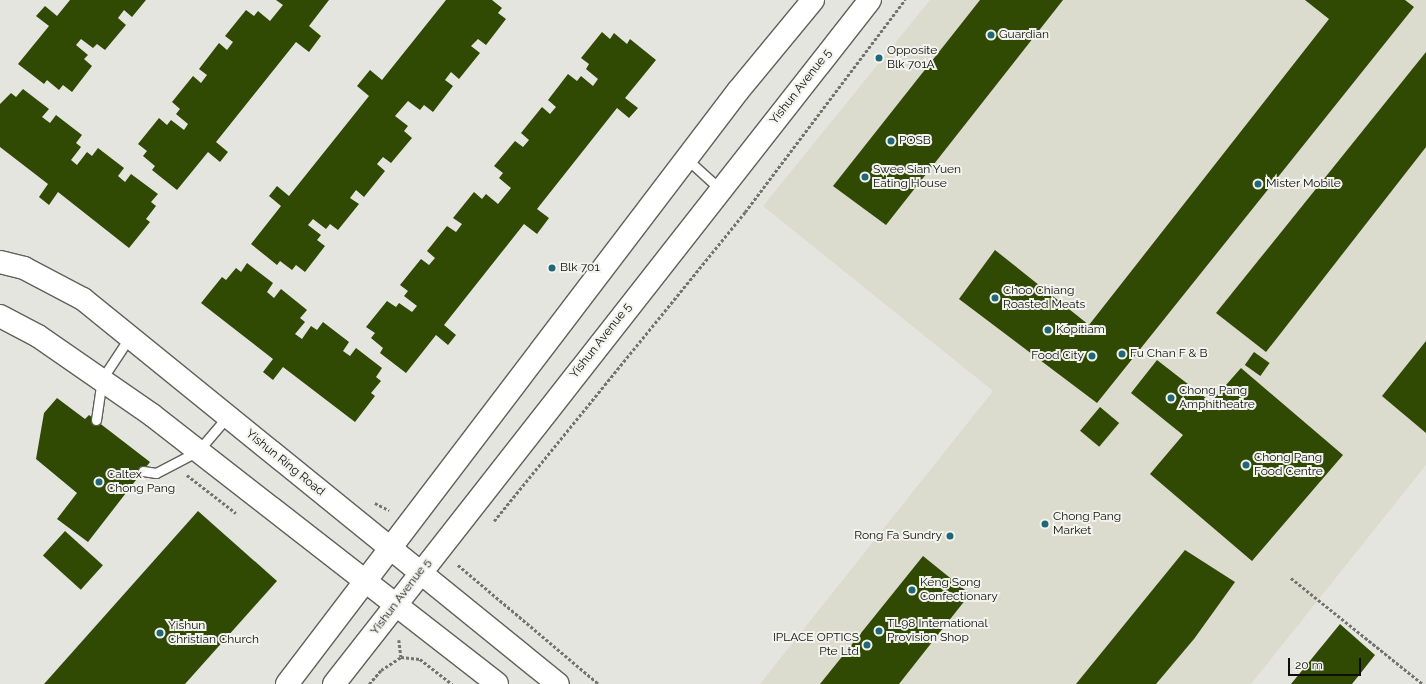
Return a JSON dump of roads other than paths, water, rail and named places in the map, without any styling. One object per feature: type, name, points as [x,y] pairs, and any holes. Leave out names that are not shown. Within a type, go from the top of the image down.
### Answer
[{"type":"main road","points":[[287,684],[388,547],[688,160],[738,91],[813,0]]},
{"type":"main road","name":"Yishun Avenue 5","points":[[334,684],[420,572],[870,0]]},
{"type":"main road","name":"Yishun Ring Road","points":[[0,262],[24,268],[83,299],[129,338],[558,684]]},
{"type":"main road","points":[[0,316],[38,336],[102,379],[198,451],[497,684]]},
{"type":"lane","points":[[688,160],[721,190]]},
{"type":"lane","points":[[96,420],[102,379],[129,338]]},
{"type":"lane","points":[[143,471],[156,473],[198,451],[227,417]]},
{"type":"place","name":"Guardian","points":[[991,35]]},
{"type":"place","name":"Opposite Blk 701A","points":[[879,58]]},
{"type":"place","name":"POSB","points":[[891,141]]},
{"type":"place","name":"Swee Sian Yuen Eating House","points":[[865,177]]},
{"type":"place","name":"Mister Mobile","points":[[1258,184]]},
{"type":"place","name":"Blk 701","points":[[552,268]]},
{"type":"place","name":"Choo Chiang Roasted Meats","points":[[995,298]]},
{"type":"place","name":"Kopitiam","points":[[1048,330]]},
{"type":"place","name":"Fu Chan F & B","points":[[1122,354]]},
{"type":"place","name":"Food City","points":[[1092,356]]},
{"type":"place","name":"Chong Pang Amphitheatre","points":[[1171,398]]},
{"type":"place","name":"Chong Pang Food Centre","points":[[1246,465]]},
{"type":"place","name":"Caltex Chong Pang","points":[[99,482]]},
{"type":"place","name":"Chong Pang Market","points":[[1045,524]]},
{"type":"place","name":"Rong Fa Sundry","points":[[950,536]]},
{"type":"place","name":"Keng Song Confectionary","points":[[912,590]]},
{"type":"place","name":"TL98 International Provision Shop","points":[[879,631]]},
{"type":"place","name":"Yishun Christian Church","points":[[160,633]]},
{"type":"place","name":"IPLACE OPTICS Pte Ltd","points":[[867,645]]}]
